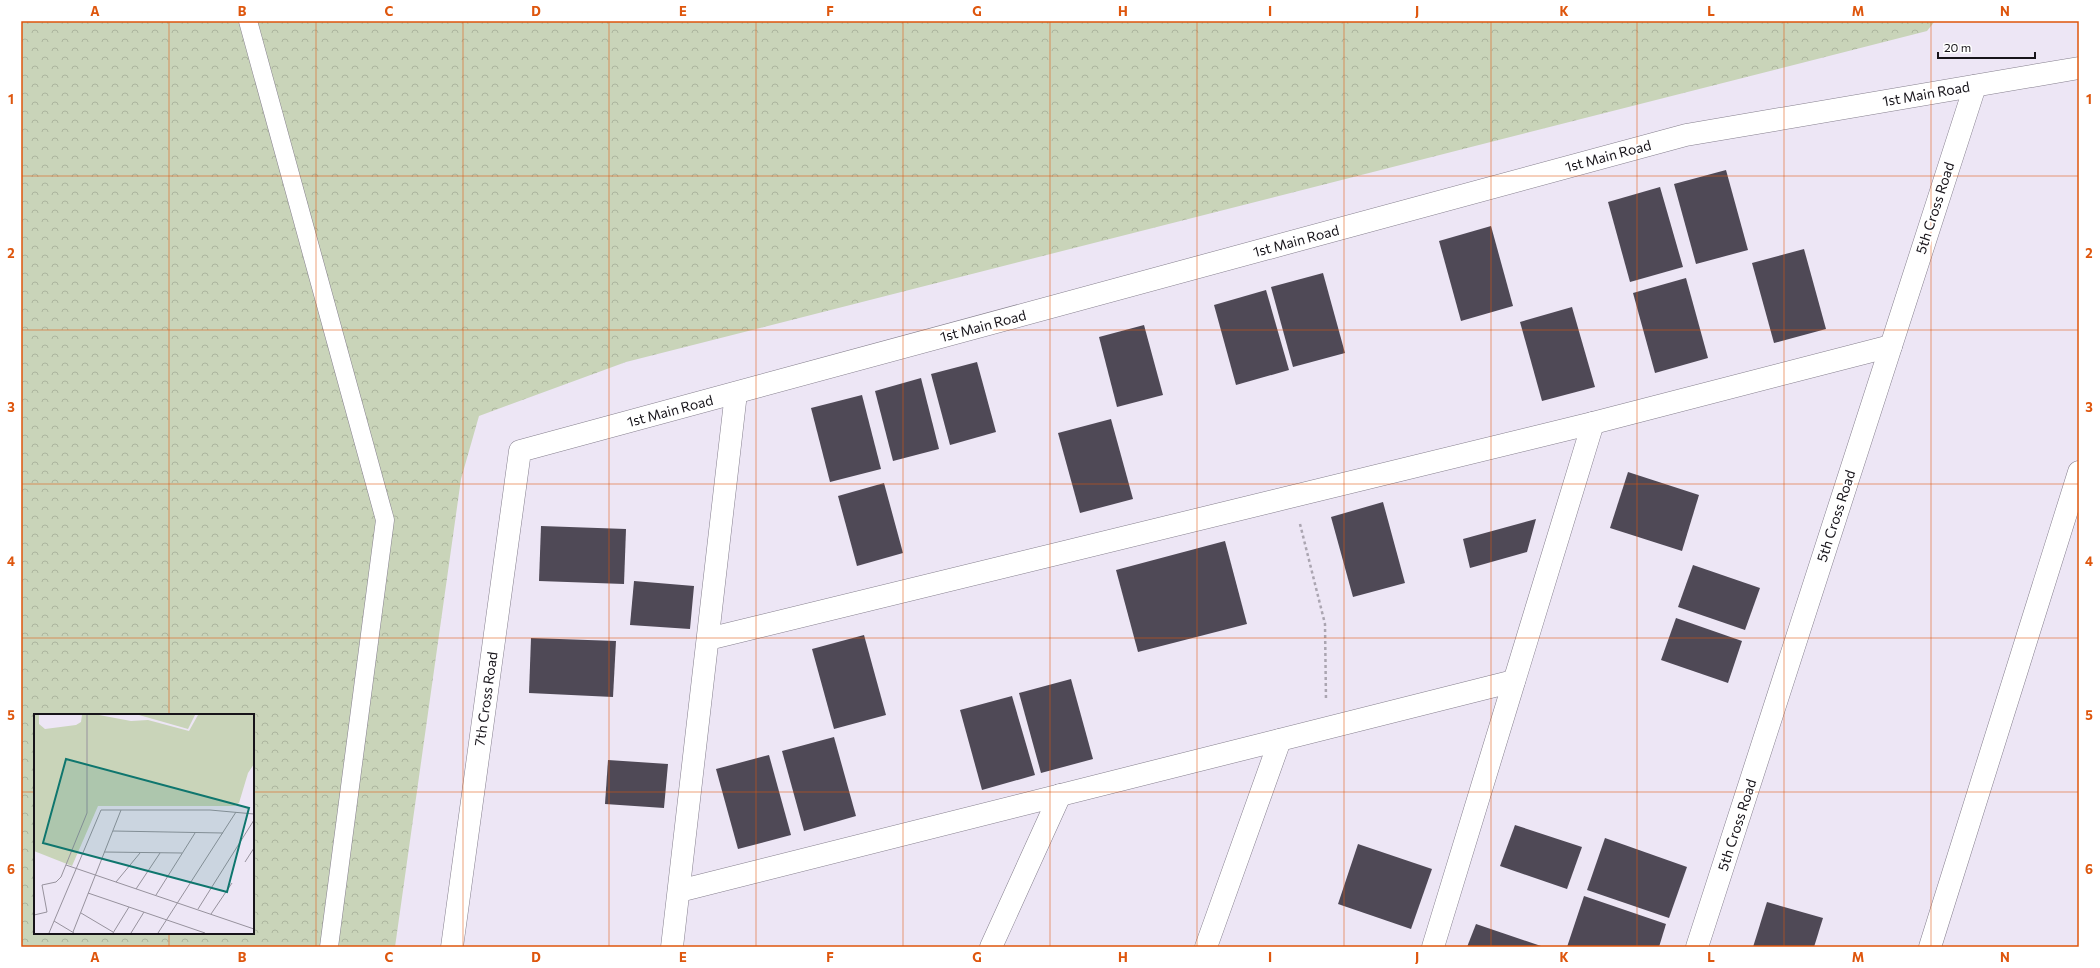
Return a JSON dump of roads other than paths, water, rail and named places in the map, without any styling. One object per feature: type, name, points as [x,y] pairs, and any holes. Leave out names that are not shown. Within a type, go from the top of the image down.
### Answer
[{"type":"street","name":"1st Main Road","points":[[520,451],[1686,136],[2079,68]]},
{"type":"street","name":"5th Cross Road","points":[[1697,947],[1975,86]]},
{"type":"street","points":[[708,639],[1593,423],[1891,346]]},
{"type":"street","points":[[672,947],[736,393]]},
{"type":"street","points":[[1433,947],[1593,423]]},
{"type":"street","name":"7th Cross Road","points":[[452,947],[520,451]]},
{"type":"street","points":[[1930,947],[2079,472]]},
{"type":"street","points":[[679,891],[1514,681]]},
{"type":"street","points":[[1206,947],[1280,740]]},
{"type":"street","points":[[991,947],[1060,795]]},
{"type":"lane","points":[[248,21],[385,520],[329,947]]}]
